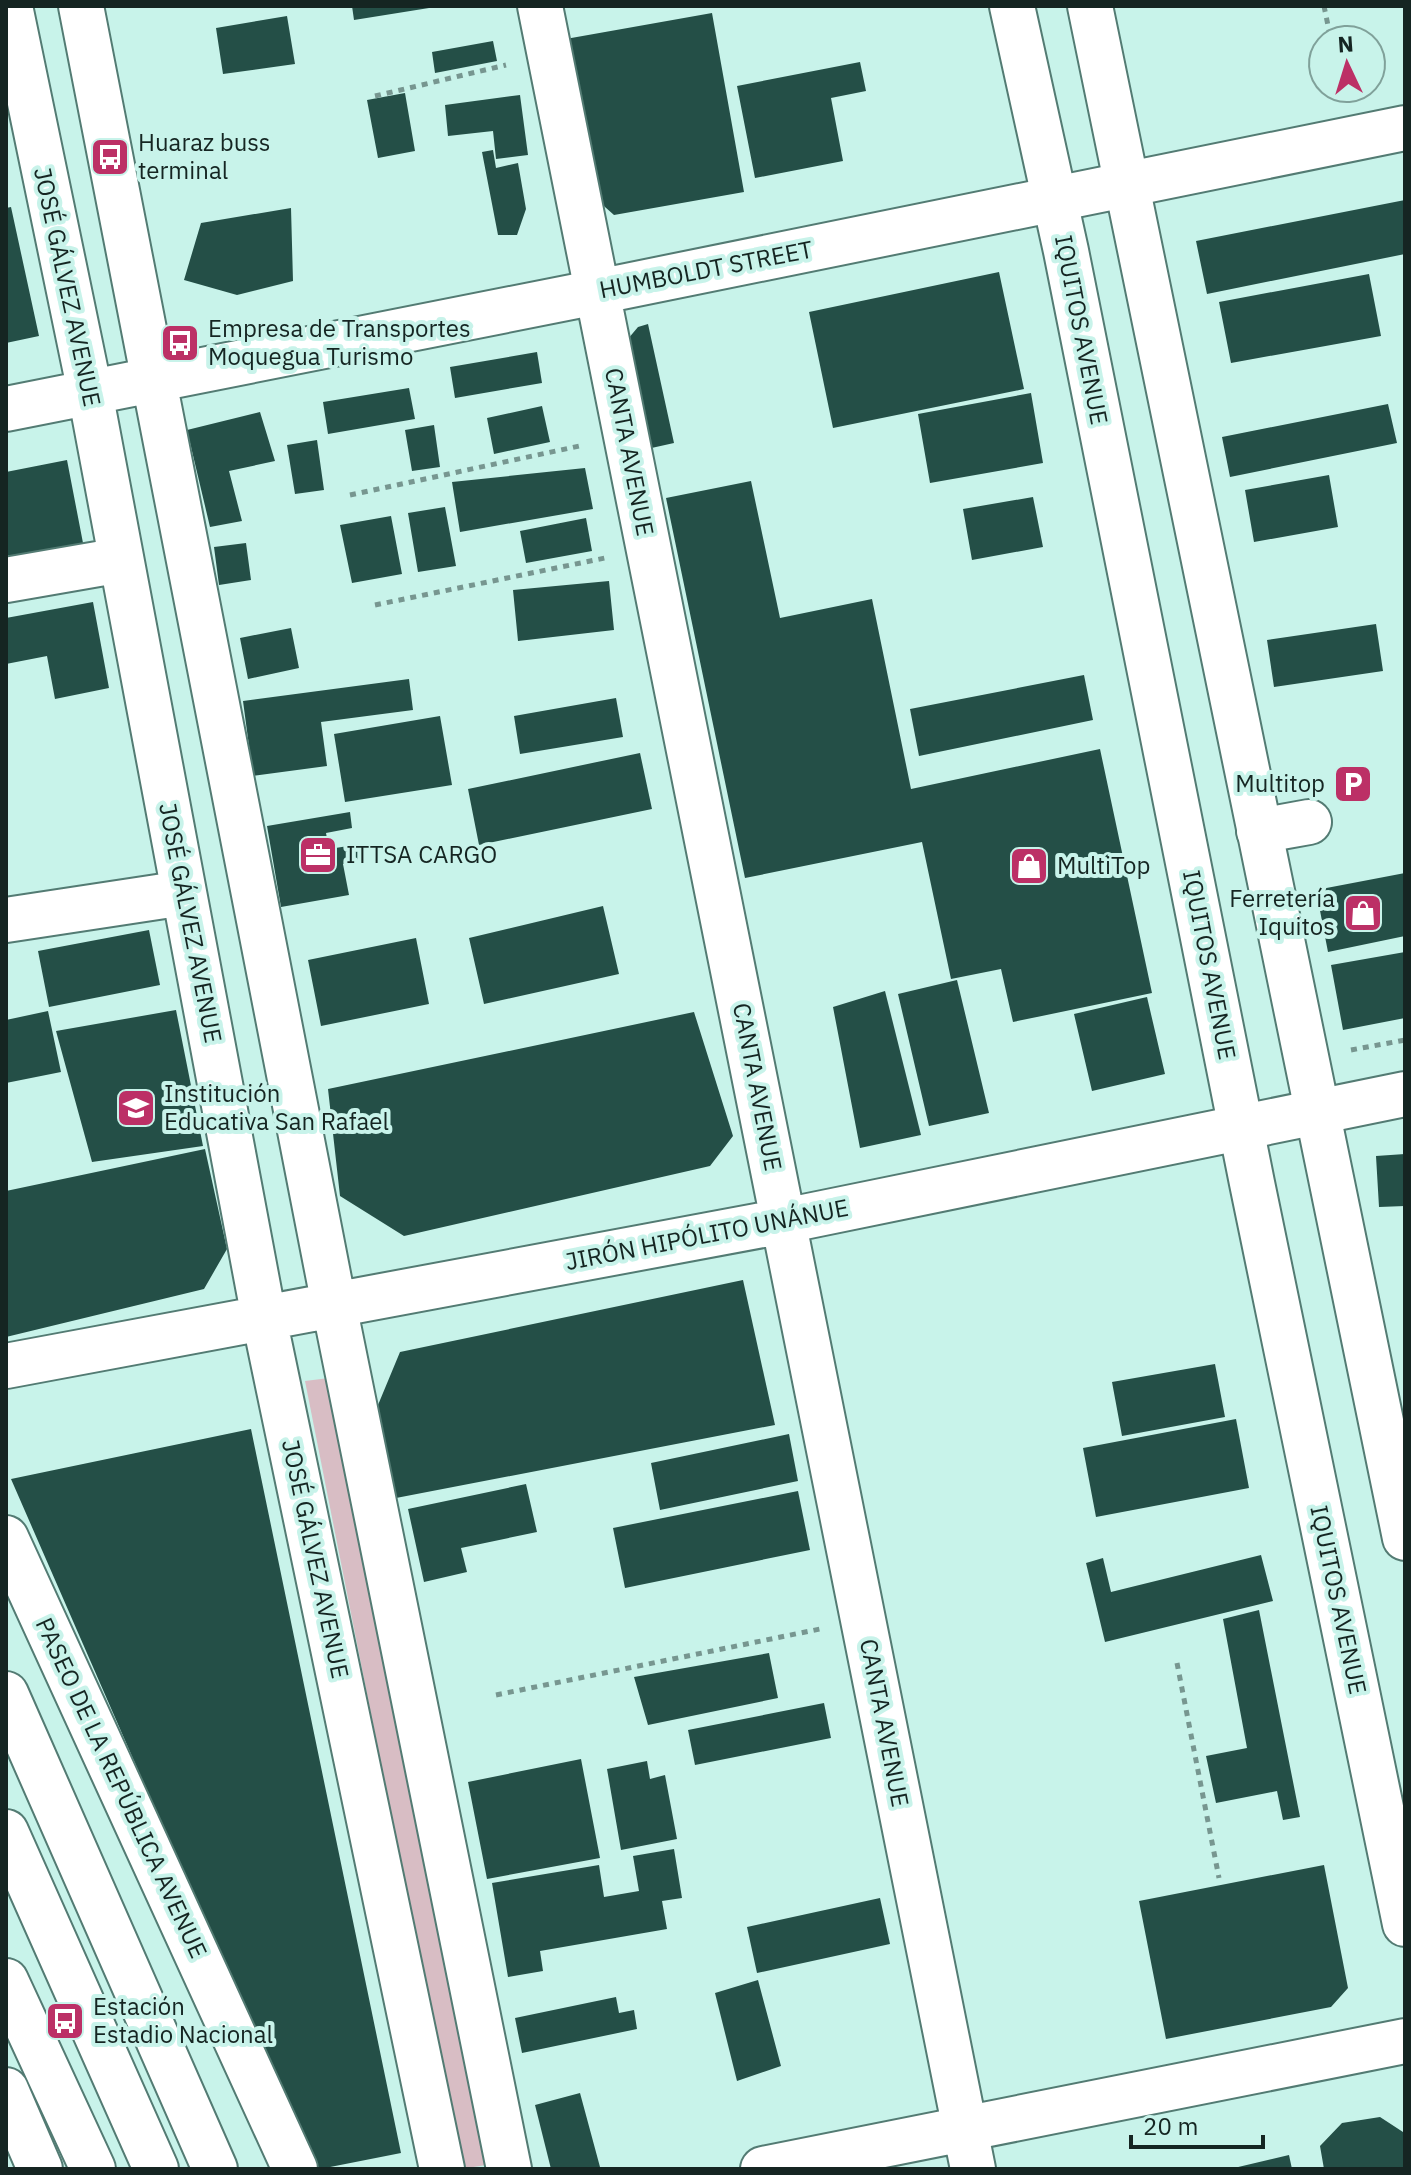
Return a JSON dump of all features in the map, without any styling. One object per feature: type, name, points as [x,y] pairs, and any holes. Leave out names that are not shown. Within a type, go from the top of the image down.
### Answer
[{"type":"main road","name":"JOSÉ GÁLVEZ AVENUE","points":[[10,6],[90,392],[264,1318],[442,2169]]},
{"type":"main road","points":[[81,6],[334,1305],[509,2169]]},
{"type":"main road","name":"CANTA AVENUE","points":[[540,6],[969,2149]]},
{"type":"main road","name":"IQUITOS AVENUE","points":[[1012,6],[1055,199],[1405,1924]]},
{"type":"main road","points":[[1090,6],[1405,1538]]},
{"type":"main road","name":"HUMBOLDT STREET","points":[[6,409],[1405,128]]},
{"type":"main road","points":[[6,580],[121,560]]},
{"type":"main road","points":[[1259,831],[1309,822]]},
{"type":"main road","points":[[6,920],[184,893]]},
{"type":"main road","name":"JIRÓN HIPÓLITO UNÁNUE","points":[[6,1366],[784,1221],[1405,1094]]},
{"type":"main road","name":"PASEO DE LA REPÚBLICA AVENUE","points":[[6,1538],[295,2169]]},
{"type":"main road","points":[[6,1694],[215,2169]]},
{"type":"main road","points":[[6,1832],[156,2169]]},
{"type":"main road","points":[[6,1981],[93,2169]]},
{"type":"main road","points":[[763,2169],[969,2149],[1405,2041]]},
{"type":"main road","points":[[6,2090],[40,2169]]},
{"type":"path","points":[[375,96],[550,55]]},
{"type":"path","points":[[350,495],[627,436]]},
{"type":"path","points":[[375,605],[649,549]]},
{"type":"path","points":[[1307,1059],[1405,1040]]},
{"type":"path","points":[[496,1695],[863,1620]]},
{"type":"path","points":[[1177,1663],[1219,1878]]},
{"type":"shaded area","points":[[329,1378],[486,2165],[461,2169],[305,1381]]},
{"type":"building","points":[[352,6],[428,6],[429,8],[354,20]]},
{"type":"building","points":[[712,13],[744,192],[614,215],[587,191],[560,40]]},
{"type":"building","points":[[287,16],[295,64],[223,74],[216,28]]},
{"type":"building","points":[[493,41],[497,61],[435,73],[432,52]]},
{"type":"building","points":[[860,62],[866,91],[831,98],[843,161],[755,178],[737,86]]},
{"type":"building","points":[[405,93],[415,151],[378,158],[367,100]]},
{"type":"building","points":[[520,95],[528,155],[496,159],[493,131],[448,136],[445,105]]},
{"type":"building","points":[[493,150],[496,168],[518,163],[526,209],[517,235],[498,235],[482,152]]},
{"type":"building","points":[[1405,200],[1405,254],[1207,294],[1196,241]]},
{"type":"building","points":[[11,207],[39,336],[6,343],[6,208]]},
{"type":"building","points":[[291,208],[293,281],[237,295],[184,280],[201,223]]},
{"type":"building","points":[[999,272],[1024,389],[833,428],[809,312]]},
{"type":"building","points":[[1369,274],[1381,336],[1231,363],[1219,302]]},
{"type":"building","points":[[648,324],[674,443],[638,451],[617,352],[638,327]]},
{"type":"building","points":[[537,352],[542,383],[455,398],[450,367]]},
{"type":"building","points":[[409,388],[415,419],[328,434],[323,402]]},
{"type":"building","points":[[1031,393],[1043,463],[930,483],[918,414]]},
{"type":"building","points":[[1388,404],[1397,443],[1230,477],[1222,437]]},
{"type":"building","points":[[542,406],[550,442],[494,454],[487,418]]},
{"type":"building","points":[[260,412],[275,461],[229,471],[242,521],[210,527],[187,430]]},
{"type":"building","points":[[434,425],[440,467],[412,471],[405,430]]},
{"type":"building","points":[[317,440],[324,490],[295,494],[287,445]]},
{"type":"building","points":[[67,460],[83,543],[12,557],[6,554],[6,472]]},
{"type":"building","points":[[585,468],[593,509],[460,532],[452,482]]},
{"type":"building","points":[[1329,475],[1338,527],[1254,542],[1245,490]]},
{"type":"building","points":[[751,481],[780,618],[872,599],[911,789],[1100,749],[1152,993],[1013,1022],[1001,969],[951,979],[922,842],[745,878],[666,498]]},
{"type":"building","points":[[1033,497],[1043,547],[972,560],[963,509]]},
{"type":"building","points":[[445,507],[456,566],[418,572],[408,513]]},
{"type":"building","points":[[391,516],[402,574],[352,583],[340,525]]},
{"type":"building","points":[[586,518],[592,551],[526,563],[520,531]]},
{"type":"building","points":[[246,543],[251,580],[219,585],[214,547]]},
{"type":"building","points":[[609,581],[614,630],[518,641],[513,590]]},
{"type":"building","points":[[93,602],[109,688],[55,699],[47,656],[6,664],[6,618]]},
{"type":"building","points":[[1376,624],[1383,671],[1274,687],[1267,640]]},
{"type":"building","points":[[291,628],[299,668],[248,679],[240,638]]},
{"type":"building","points":[[1084,675],[1093,720],[919,756],[910,709]]},
{"type":"building","points":[[409,679],[413,710],[321,722],[327,766],[253,776],[243,701]]},
{"type":"building","points":[[616,698],[623,737],[520,754],[514,716]]},
{"type":"building","points":[[440,716],[452,785],[345,802],[334,734]]},
{"type":"building","points":[[640,753],[652,809],[479,845],[468,789]]},
{"type":"building","name":"ITTSA CARGO","points":[[350,812],[352,828],[326,833],[329,849],[361,844],[364,861],[343,864],[349,895],[281,907],[267,826]]},
{"type":"building","name":"Ferretería Iquitos","points":[[1405,873],[1405,936],[1328,952],[1316,890]]},
{"type":"building","points":[[603,906],[619,974],[484,1004],[469,938]]},
{"type":"building","points":[[149,930],[160,985],[49,1007],[38,951]]},
{"type":"building","points":[[416,938],[429,1004],[321,1026],[308,960]]},
{"type":"building","points":[[1405,952],[1405,1018],[1343,1030],[1331,965]]},
{"type":"building","points":[[957,980],[989,1113],[929,1126],[898,994]]},
{"type":"building","points":[[885,991],[921,1135],[860,1148],[833,1007]]},
{"type":"building","points":[[1147,997],[1165,1074],[1092,1091],[1074,1014]]},
{"type":"building","name":"Institución Educativa San Rafael","points":[[176,1010],[203,1146],[92,1162],[56,1031]]},
{"type":"building","points":[[48,1011],[61,1072],[6,1083],[6,1020]]},
{"type":"building","points":[[694,1012],[733,1136],[710,1166],[404,1236],[340,1196],[328,1089]]},
{"type":"building","points":[[205,1149],[227,1249],[204,1289],[6,1337],[6,1191]]},
{"type":"building","points":[[1405,1154],[1405,1206],[1379,1207],[1376,1156]]},
{"type":"building","points":[[743,1280],[775,1425],[396,1498],[378,1405],[400,1352]]},
{"type":"building","points":[[1215,1364],[1225,1417],[1122,1436],[1112,1382]]},
{"type":"building","points":[[1236,1419],[1249,1488],[1096,1517],[1083,1448]]},
{"type":"building","points":[[251,1429],[401,2153],[320,2169],[312,2169],[11,1479]]},
{"type":"building","points":[[789,1434],[798,1481],[660,1510],[651,1463]]},
{"type":"building","points":[[526,1484],[537,1532],[461,1548],[467,1572],[424,1582],[408,1509]]},
{"type":"building","points":[[798,1491],[810,1550],[625,1588],[613,1528]]},
{"type":"building","points":[[1261,1555],[1273,1601],[1105,1642],[1086,1563],[1103,1558],[1111,1592]]},
{"type":"building","points":[[1259,1610],[1300,1817],[1283,1820],[1277,1791],[1216,1803],[1206,1756],[1247,1748],[1223,1619]]},
{"type":"building","points":[[769,1653],[778,1698],[648,1725],[634,1677]]},
{"type":"building","points":[[824,1703],[831,1738],[695,1765],[688,1730]]},
{"type":"building","points":[[581,1759],[600,1858],[487,1879],[468,1782]]},
{"type":"building","points":[[647,1761],[650,1779],[665,1775],[677,1839],[621,1850],[607,1769]]},
{"type":"building","points":[[674,1849],[682,1898],[662,1901],[667,1929],[540,1951],[543,1971],[508,1977],[492,1883],[599,1865],[604,1897],[639,1891],[633,1856]]},
{"type":"building","points":[[1324,1865],[1348,1988],[1331,2007],[1166,2039],[1139,1901]]},
{"type":"building","points":[[880,1898],[890,1944],[757,1973],[747,1927]]},
{"type":"building","points":[[758,1980],[781,2066],[737,2081],[715,1993]]},
{"type":"building","points":[[616,1997],[619,2013],[634,2010],[637,2029],[522,2053],[515,2018]]},
{"type":"building","points":[[580,2093],[600,2167],[551,2169],[535,2105]]},
{"type":"building","points":[[1380,2117],[1403,2132],[1405,2169],[1324,2169],[1320,2146],[1342,2123]]},
{"type":"building","points":[[1289,2155],[1292,2169],[1234,2169],[1234,2168]]},
{"type":"place","name":"Huaraz buss terminal","points":[[110,157]]},
{"type":"place","name":"Empresa de Transportes Moquegua Turismo","points":[[180,343]]},
{"type":"place","name":"Multitop","points":[[1353,784]]},
{"type":"place","name":"ITTSA CARGO","points":[[318,855]]},
{"type":"place","name":"MultiTop","points":[[1029,866]]},
{"type":"place","name":"Ferretería Iquitos","points":[[1363,913]]},
{"type":"place","name":"Institución Educativa San Rafael","points":[[136,1108]]},
{"type":"place","name":"Estación Estadio Nacional","points":[[65,2021]]}]
